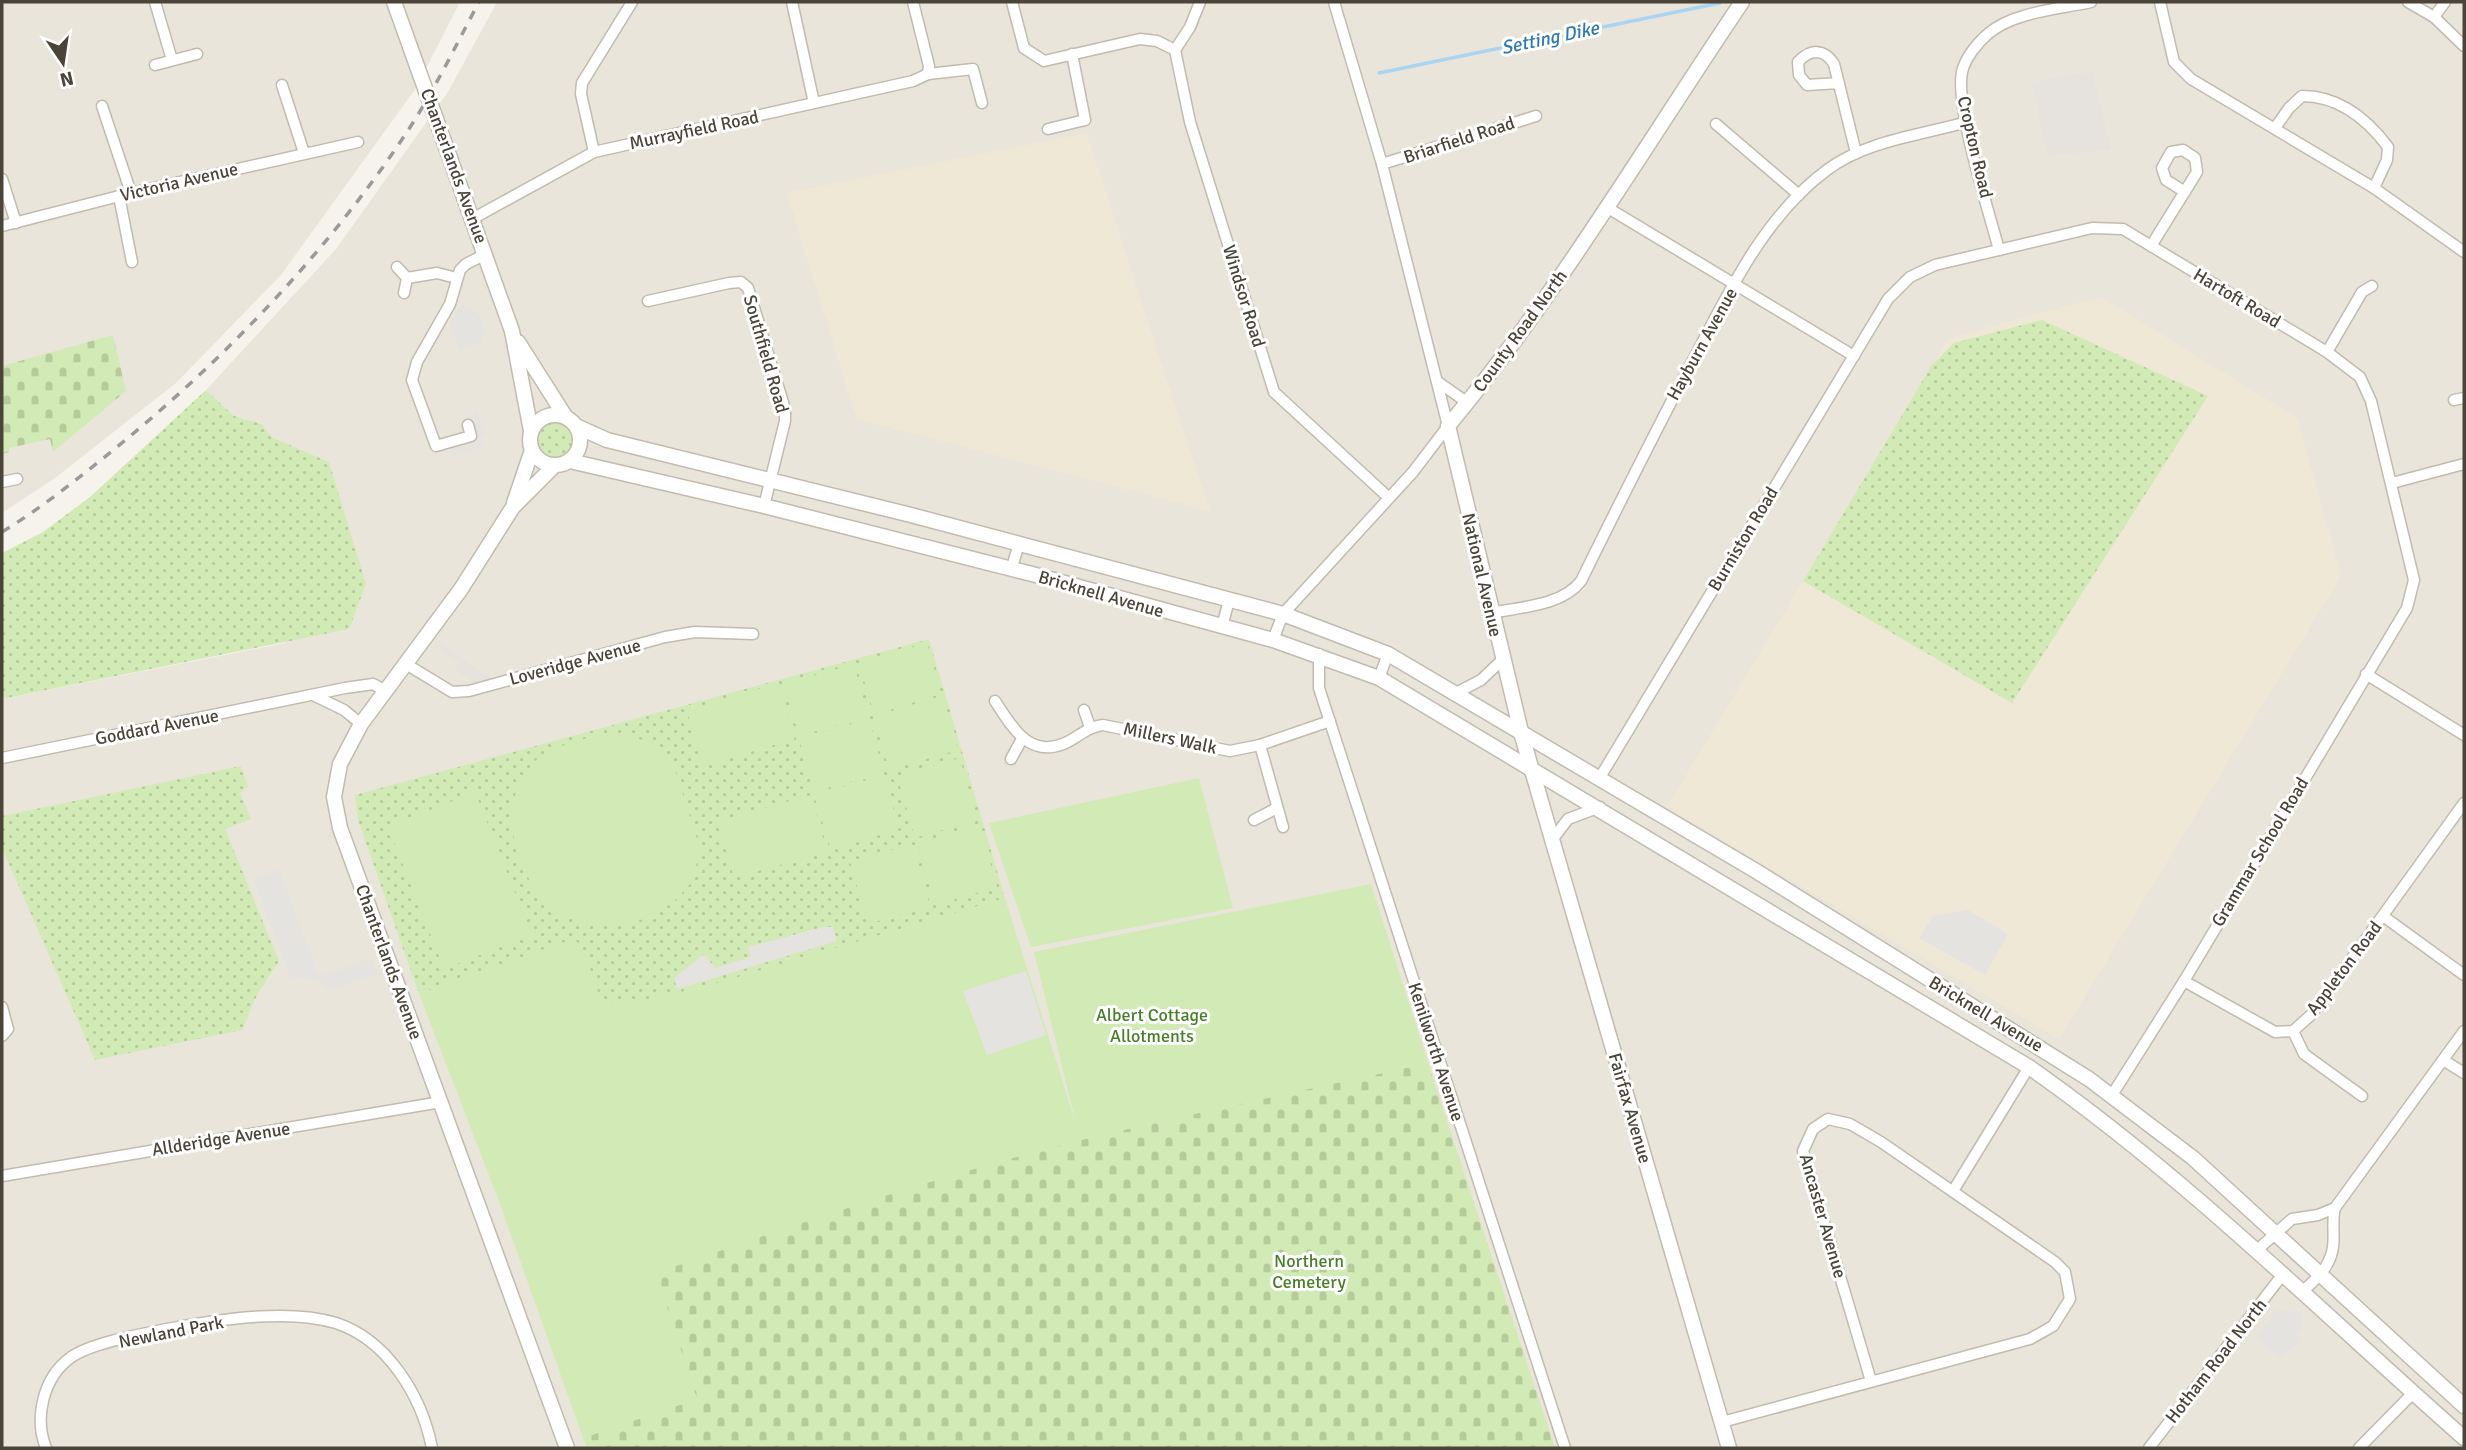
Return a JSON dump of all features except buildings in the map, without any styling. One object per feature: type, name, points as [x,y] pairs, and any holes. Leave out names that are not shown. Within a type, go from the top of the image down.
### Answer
[{"type":"street","points":[[155,2],[172,61]]},
{"type":"street","name":"Chanterlands Avenue","points":[[394,2],[512,331],[531,431]]},
{"type":"street","points":[[594,152],[580,94],[582,83],[632,2]]},
{"type":"street","points":[[792,2],[814,103]]},
{"type":"street","points":[[913,2],[929,66],[928,74]]},
{"type":"street","points":[[1012,2],[1024,48],[1032,56],[1044,61],[1140,39],[1157,41],[1175,50],[1190,27],[1200,2]]},
{"type":"street","name":"National Avenue","points":[[1334,2],[1382,164],[1438,382],[1502,660],[1531,767]]},
{"type":"street","name":"County Road North","points":[[1273,640],[1283,614],[1413,472],[1468,403],[1608,208],[1742,2]]},
{"type":"street","name":"Cropton Road","points":[[1999,250],[1966,122],[1961,94],[1962,72],[1968,57],[1989,33],[2010,21],[2091,2]]},
{"type":"street","points":[[2160,2],[2174,62],[2191,79],[2374,188],[2464,252]]},
{"type":"street","points":[[2408,2],[2434,17],[2464,46]]},
{"type":"street","points":[[2434,17],[2445,2]]},
{"type":"street","name":"Windsor Road","points":[[1175,50],[1190,122],[1274,392],[1388,497]]},
{"type":"street","points":[[156,65],[197,54]]},
{"type":"street","points":[[1048,129],[1085,120],[1072,54]]},
{"type":"street","name":"Murrayfield Road","points":[[472,219],[594,152],[922,79],[928,74],[973,69],[982,103]]},
{"type":"street","points":[[1839,83],[1856,153]]},
{"type":"street","points":[[282,85],[304,153]]},
{"type":"street","points":[[2275,128],[2289,108],[2302,96],[2320,96],[2355,112],[2374,128],[2388,146],[2387,160],[2374,188]]},
{"type":"street","points":[[102,106],[131,193]]},
{"type":"street","name":"Briarfield Road","points":[[1382,164],[1536,116]]},
{"type":"street","name":"Hayburn Avenue","points":[[1491,613],[1561,598],[1573,592],[1734,286],[1762,239],[1799,195],[1827,170],[1856,153],[1966,122]]},
{"type":"street","points":[[1716,124],[1799,195]]},
{"type":"street","name":"Victoria Avenue","points":[[2,226],[131,193],[358,142]]},
{"type":"street","points":[[2,179],[16,223]]},
{"type":"street","points":[[2151,246],[2185,192]]},
{"type":"street","points":[[119,196],[132,262]]},
{"type":"street","points":[[1608,208],[1854,356]]},
{"type":"street","name":"Hartoft Road","points":[[1888,299],[1909,277],[1935,264],[2092,228],[2123,229],[2327,352],[2360,377],[2371,401],[2414,580],[2407,608]]},
{"type":"street","points":[[468,425],[471,436],[436,446],[412,380],[417,362],[450,304],[456,278],[466,264],[486,254]]},
{"type":"street","points":[[397,267],[407,278]]},
{"type":"street","points":[[407,278],[437,273],[456,278]]},
{"type":"street","points":[[404,293],[407,278]]},
{"type":"street","name":"Southfield Road","points":[[648,301],[729,283],[741,282],[748,288],[785,409],[770,480]]},
{"type":"street","points":[[2327,352],[2362,292],[2372,286]]},
{"type":"street","name":"Burniston Road","points":[[1599,779],[1888,299]]},
{"type":"street","name":"Chanterlands Avenue","points":[[512,331],[565,416]]},
{"type":"street","points":[[1438,382],[1468,403]]},
{"type":"street","points":[[553,414],[565,416],[578,427],[581,438],[579,451],[570,461],[554,466],[540,461],[531,450],[531,431],[537,421],[553,414]]},
{"type":"street","name":"Bricknell Avenue","points":[[578,427],[607,440],[1283,614],[1388,654],[1522,736],[1756,871],[2020,1035],[2112,1096],[2193,1158],[2322,1273],[2464,1406]]},
{"type":"street","name":"Chanterlands Avenue","points":[[513,508],[531,450]]},
{"type":"street","name":"Bricknell Avenue","points":[[570,461],[764,506],[1011,569],[1273,640],[1319,654],[1379,678],[1600,807],[2029,1067],[2169,1172],[2464,1438]]},
{"type":"street","points":[[2392,483],[2464,464]]},
{"type":"street","name":"Chanterlands Avenue","points":[[554,466],[513,508],[461,589],[361,724],[340,764],[334,797],[340,828],[567,1448]]},
{"type":"street","points":[[2,482],[17,479]]},
{"type":"street","points":[[764,506],[770,480]]},
{"type":"street","points":[[1011,569],[1019,544]]},
{"type":"street","points":[[1222,627],[1229,600]]},
{"type":"street","name":"Grammar School Road","points":[[2112,1096],[2184,981],[2407,608]]},
{"type":"street","name":"Loveridge Avenue","points":[[406,664],[444,689],[460,692],[665,637],[695,632],[753,634]]},
{"type":"street","name":"Kenilworth Avenue","points":[[1319,654],[1319,688],[1565,1448]]},
{"type":"street","points":[[1379,678],[1388,654]]},
{"type":"street","points":[[1455,693],[1481,680],[1502,660]]},
{"type":"street","points":[[2366,674],[2464,735]]},
{"type":"street","name":"Goddard Avenue","points":[[2,758],[373,684],[386,691]]},
{"type":"street","points":[[313,695],[344,710],[361,724]]},
{"type":"street","points":[[995,701],[1022,739],[1043,747],[1063,744],[1090,727],[1084,710]]},
{"type":"street","name":"Millers Walk","points":[[1090,727],[1103,725],[1133,729],[1230,751],[1260,746],[1330,721]]},
{"type":"street","points":[[1012,759],[1022,739]]},
{"type":"street","points":[[1260,746],[1283,827]]},
{"type":"street","name":"Fairfax Avenue","points":[[1531,767],[1729,1448]]},
{"type":"street","points":[[1552,840],[1568,819],[1600,807]]},
{"type":"street","name":"Appleton Road","points":[[2184,981],[2275,1032],[2293,1031],[2311,1015],[2463,807]]},
{"type":"street","points":[[1254,820],[1277,808]]},
{"type":"street","points":[[2383,916],[2464,975]]},
{"type":"street","points":[[1930,1009],[1942,988]]},
{"type":"street","points":[[2,1007],[8,1029],[2,1036]]},
{"type":"street","points":[[2293,1031],[2304,1054],[2362,1096]]},
{"type":"street","points":[[2303,1291],[2322,1273],[2333,1251],[2331,1223],[2335,1208],[2464,1031]]},
{"type":"street","points":[[2444,1060],[2464,1073]]},
{"type":"street","points":[[1953,1191],[2029,1067]]},
{"type":"street","name":"Allderidge Avenue","points":[[2,1175],[441,1102]]},
{"type":"street","name":"Ancaster Avenue","points":[[1722,1422],[2030,1339],[2053,1326],[2070,1299],[2065,1272],[2055,1262],[1850,1124],[1828,1119],[1812,1129],[1804,1144],[1806,1163],[1871,1381]]},
{"type":"street","points":[[2257,1250],[2275,1231],[2292,1219],[2318,1215],[2335,1208]]},
{"type":"street","name":"Hotham Road North","points":[[2149,1448],[2283,1274]]},
{"type":"street","name":"Newland Park","points":[[46,1448],[38,1416],[52,1375],[71,1356],[156,1332],[209,1321],[287,1317],[336,1323],[374,1343],[417,1399],[432,1448]]},
{"type":"street","points":[[2359,1448],[2413,1393]]},
{"type":"shaded area","points":[[2,2],[460,2],[416,88],[281,275],[176,383],[55,478],[2,513]]},
{"type":"shaded area","points":[[497,2],[2464,2],[2464,1448],[2,1448],[2,699],[285,643],[329,462],[272,437],[262,424],[234,416],[206,390],[336,249],[448,92]]},
{"type":"shaded area","points":[[2092,72],[2111,149],[2047,156],[2032,82]]},
{"type":"shaded area","points":[[1086,133],[1210,511],[857,419],[787,193]]},
{"type":"shaded area","points":[[2101,297],[2297,418],[2341,576],[2059,1039],[1667,807],[1949,338]]},
{"type":"shaded area","points":[[461,305],[467,305],[480,316],[484,327],[482,342],[460,350],[449,325]]},
{"type":"shaded area","points":[[477,411],[485,434],[481,437],[484,446],[453,457],[448,441],[467,434],[462,418]]},
{"type":"shaded area","points":[[440,643],[490,678],[474,683],[455,669],[458,663],[436,648]]},
{"type":"shaded area","points":[[279,869],[318,974],[321,976],[371,958],[377,974],[328,992],[323,984],[304,978],[291,979],[253,879]]},
{"type":"shaded area","points":[[1968,910],[2008,934],[1985,975],[1919,938],[1933,916]]},
{"type":"shaded area","points":[[823,927],[833,927],[837,941],[677,989],[674,978],[704,954],[715,968],[751,957],[748,947]]},
{"type":"shaded area","points":[[1026,971],[1046,1035],[987,1055],[963,991]]},
{"type":"shaded area","points":[[2276,1310],[2303,1312],[2301,1331],[2296,1334],[2302,1341],[2280,1358],[2255,1339]]},
{"type":"green space","points":[[2042,320],[2208,396],[2012,703],[1803,581],[1932,365],[1954,343]]},
{"type":"green space","points":[[113,335],[126,391],[53,452],[50,439],[9,448],[9,452],[2,454],[2,366]]},
{"type":"green space","points":[[206,390],[234,416],[262,424],[272,437],[329,462],[366,584],[349,629],[2,699],[2,553],[43,532],[90,497]]},
{"type":"green space","points":[[556,420],[569,426],[575,439],[569,452],[556,458],[543,452],[537,439],[543,426]]},
{"type":"green space","points":[[929,639],[1005,898],[701,988],[618,1005],[607,1001],[600,994],[586,955],[573,939],[419,994],[358,820],[355,795]]},
{"type":"green space","points":[[927,643],[941,694],[874,714],[859,663]]},
{"type":"green space","points":[[854,664],[868,717],[799,736],[784,684]]},
{"type":"green space","points":[[779,683],[795,739],[702,766],[687,710]]},
{"type":"green space","points":[[942,696],[958,750],[889,770],[874,716]]},
{"type":"green space","points":[[869,719],[884,772],[814,792],[799,739]]},
{"type":"green space","points":[[594,736],[629,737],[649,741],[673,763],[701,851],[690,884],[676,900],[655,915],[625,925],[583,922],[559,915],[540,903],[519,857],[510,821],[516,790],[533,762],[558,747]]},
{"type":"green space","points":[[960,758],[977,820],[915,838],[897,776]]},
{"type":"green space","points":[[241,766],[248,787],[240,793],[251,819],[225,829],[279,961],[257,995],[242,1030],[95,1060],[2,848],[2,816]]},
{"type":"green space","points":[[884,775],[899,829],[831,850],[814,795]]},
{"type":"green space","points":[[1199,778],[1233,908],[1031,947],[989,823]]},
{"type":"green space","points":[[475,792],[532,935],[444,969],[388,827]]},
{"type":"green space","points":[[811,795],[827,852],[734,878],[718,821]]},
{"type":"green space","points":[[980,825],[997,887],[935,905],[917,843]]},
{"type":"green space","points":[[912,844],[930,906],[868,924],[850,862]]},
{"type":"green space","name":"Albert Cottage Allotments","points":[[1371,884],[1428,1063],[1167,1120],[1027,1154],[867,1202],[656,1273],[697,1399],[583,1438],[500,1204],[419,994],[573,939],[586,955],[600,994],[607,1001],[618,1005],[701,988],[1005,898],[1076,1124],[1034,952]]},
{"type":"green space","name":"Northern Cemetery","points":[[1428,1063],[1555,1448],[587,1448],[583,1438],[697,1399],[655,1273],[866,1202],[1027,1154],[1167,1120]]},
{"type":"waterway","name":"Setting Dike","points":[[1379,73],[1720,3]]},
{"type":"railway","points":[[2,532],[61,491],[158,413],[198,377],[274,300],[344,219],[407,132],[436,84],[479,2]]}]
